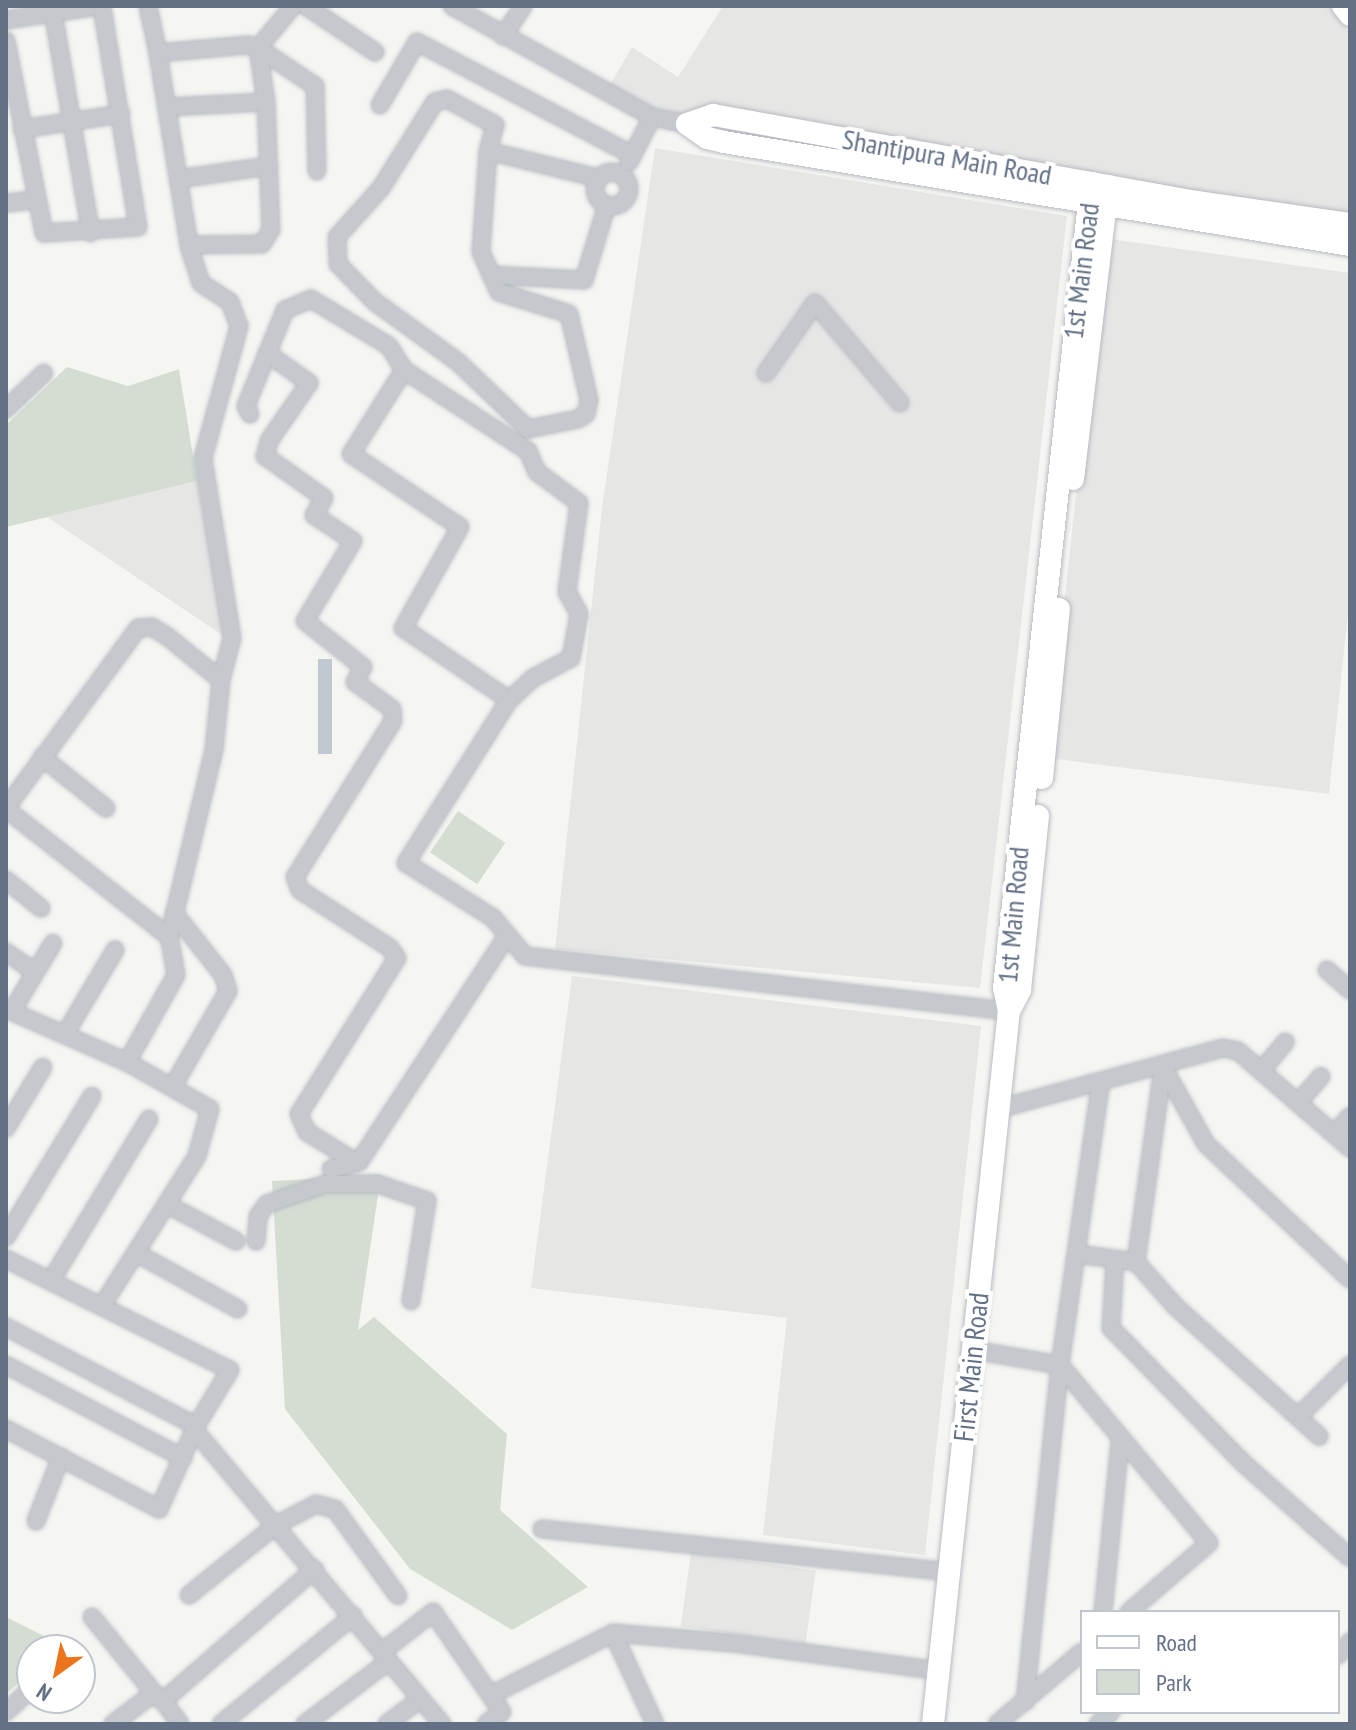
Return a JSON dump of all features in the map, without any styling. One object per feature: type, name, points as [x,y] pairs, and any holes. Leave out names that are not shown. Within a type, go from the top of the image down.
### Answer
[{"type":"street","points":[[6,20],[53,9],[101,6],[138,227],[91,233],[44,233],[10,86],[6,41]]},
{"type":"street","points":[[127,1062],[176,975],[169,937],[214,750],[221,680],[232,638],[203,458],[239,326],[230,302],[201,283],[189,245],[148,6]]},
{"type":"street","points":[[189,245],[262,244],[271,230],[266,102],[258,48],[293,6]]},
{"type":"street","points":[[306,6],[375,52]]},
{"type":"street","points":[[452,6],[652,117],[687,124],[707,138],[1098,194],[1350,224]]},
{"type":"street","points":[[503,36],[523,6]]},
{"type":"street","points":[[1343,6],[1350,15]]},
{"type":"street","points":[[53,9],[91,233]]},
{"type":"street","points":[[380,105],[417,42],[632,155]]},
{"type":"street","points":[[158,53],[258,48],[331,98]]},
{"type":"street","points":[[315,86],[317,171]]},
{"type":"street","points":[[447,99],[493,123],[488,151],[481,252],[499,292],[569,314],[589,400],[586,414],[528,429],[458,362],[375,302],[338,264],[337,237],[381,188],[435,102],[447,99]]},
{"type":"street","points":[[167,107],[266,102]]},
{"type":"street","points":[[22,129],[121,114]]},
{"type":"street","points":[[598,178],[596,195],[607,205],[620,204],[628,196],[623,175],[652,117]]},
{"type":"street","points":[[488,151],[598,178],[613,171],[623,175]]},
{"type":"street","points":[[178,179],[269,166]]},
{"type":"street","points":[[1098,194],[1350,245]]},
{"type":"street","name":"1st Main Road","points":[[1009,1011],[1004,988],[1098,194]]},
{"type":"street","points":[[6,203],[35,200]]},
{"type":"street","points":[[491,275],[584,280],[607,205]]},
{"type":"street","points":[[250,414],[246,406],[285,310],[311,299],[389,346],[404,370],[528,451],[537,472],[579,503],[567,592],[579,614],[571,658],[533,678],[509,700],[406,863],[493,918],[519,953],[540,959],[1009,1011]]},
{"type":"street","points":[[766,373],[815,303],[900,403]]},
{"type":"street","points":[[267,353],[309,383],[269,441],[265,456],[324,498],[314,515],[353,541],[305,621],[363,667],[355,682],[392,709],[393,721],[295,877],[300,890],[390,948],[397,958],[299,1114],[300,1126],[329,1148],[359,1162],[506,937]]},
{"type":"street","points":[[404,370],[351,454],[460,527],[403,628],[509,700]]},
{"type":"street","points":[[6,409],[44,373]]},
{"type":"street","points":[[169,937],[6,808],[138,628],[152,627],[168,637],[221,680]]},
{"type":"street","points":[[42,757],[106,808]]},
{"type":"street","points":[[6,880],[41,908]]},
{"type":"street","points":[[173,1086],[228,991],[223,975],[174,913]]},
{"type":"street","points":[[53,943],[9,1010],[127,1062],[210,1109],[197,1156],[138,1254],[103,1304]]},
{"type":"street","points":[[65,1034],[115,950]]},
{"type":"street","points":[[6,952],[35,972]]},
{"type":"street","points":[[1327,970],[1350,990]]},
{"type":"street","name":"First Main Road","points":[[933,1724],[1009,1011]]},
{"type":"street","points":[[1261,1071],[1285,1042]]},
{"type":"street","points":[[998,1109],[1163,1067],[1223,1048],[1238,1051],[1350,1148]]},
{"type":"street","points":[[6,1128],[43,1067]]},
{"type":"street","points":[[1136,1262],[1163,1067]]},
{"type":"street","points":[[1163,1067],[1206,1144],[1350,1279]]},
{"type":"street","points":[[1298,1103],[1321,1077]]},
{"type":"street","points":[[1025,1702],[1060,1365],[1101,1082]]},
{"type":"street","points":[[6,1237],[92,1096]]},
{"type":"street","points":[[1335,1134],[1350,1116]]},
{"type":"street","points":[[52,1279],[149,1119]]},
{"type":"street","points":[[328,1177],[329,1148]]},
{"type":"street","points":[[256,1241],[258,1216],[267,1204],[328,1177],[354,1161]]},
{"type":"street","points":[[328,1177],[378,1184],[427,1201],[411,1301]]},
{"type":"street","points":[[168,1205],[236,1241]]},
{"type":"street","points":[[138,1254],[238,1309]]},
{"type":"street","points":[[1078,1254],[1136,1262],[1176,1307],[1319,1436]]},
{"type":"street","points":[[6,1259],[103,1304],[230,1370],[196,1429],[159,1509],[6,1429]]},
{"type":"street","points":[[1115,1259],[1111,1328],[1242,1462],[1350,1558]]},
{"type":"street","points":[[6,1327],[196,1429],[442,1724]]},
{"type":"street","points":[[973,1350],[1060,1365],[1120,1441],[1209,1543],[1131,1610]]},
{"type":"street","points":[[6,1365],[183,1458]]},
{"type":"street","points":[[1298,1417],[1350,1365]]},
{"type":"street","points":[[1103,1610],[1120,1441]]},
{"type":"street","points":[[36,1521],[61,1457]]},
{"type":"street","points":[[189,1595],[276,1525],[316,1504],[335,1509],[398,1596]]},
{"type":"street","points":[[542,1529],[949,1572]]},
{"type":"street","points":[[113,1724],[159,1697],[315,1569]]},
{"type":"street","points":[[305,1724],[433,1612],[493,1694],[502,1712],[486,1724]]},
{"type":"street","points":[[221,1724],[353,1616]]},
{"type":"street","points":[[92,1617],[180,1724]]},
{"type":"street","points":[[493,1694],[613,1633],[733,1643],[939,1671]]},
{"type":"street","points":[[613,1633],[655,1724]]},
{"type":"street","points":[[997,1724],[1080,1654]]},
{"type":"street","points":[[387,1724],[420,1699]]},
{"type":"shaded area","points":[[723,6],[1332,6],[1350,29],[1350,219],[1025,183],[667,130],[608,88],[632,47],[678,77]]},
{"type":"shaded area","points":[[655,148],[1067,216],[980,988],[555,949],[602,508]]},
{"type":"shaded area","points":[[1103,238],[1350,273],[1350,594],[1329,794],[1048,758]]},
{"type":"shaded area","points":[[197,481],[225,637],[47,517]]},
{"type":"shaded area","points":[[318,659],[332,659],[332,754],[318,754]]},
{"type":"shaded area","points":[[572,976],[981,1026],[925,1555],[763,1535],[787,1318],[531,1288]]},
{"type":"shaded area","points":[[691,1553],[816,1571],[805,1644],[681,1626]]},
{"type":"green space","points":[[67,367],[128,386],[179,369],[197,481],[6,527],[6,425]]},
{"type":"green space","points":[[458,811],[505,843],[477,884],[430,852]]},
{"type":"green space","points":[[381,1175],[358,1330],[374,1317],[507,1434],[500,1510],[588,1587],[512,1630],[410,1569],[285,1409],[272,1181]]},
{"type":"green space","points":[[6,1617],[40,1634],[16,1634],[16,1685],[6,1694]]}]
